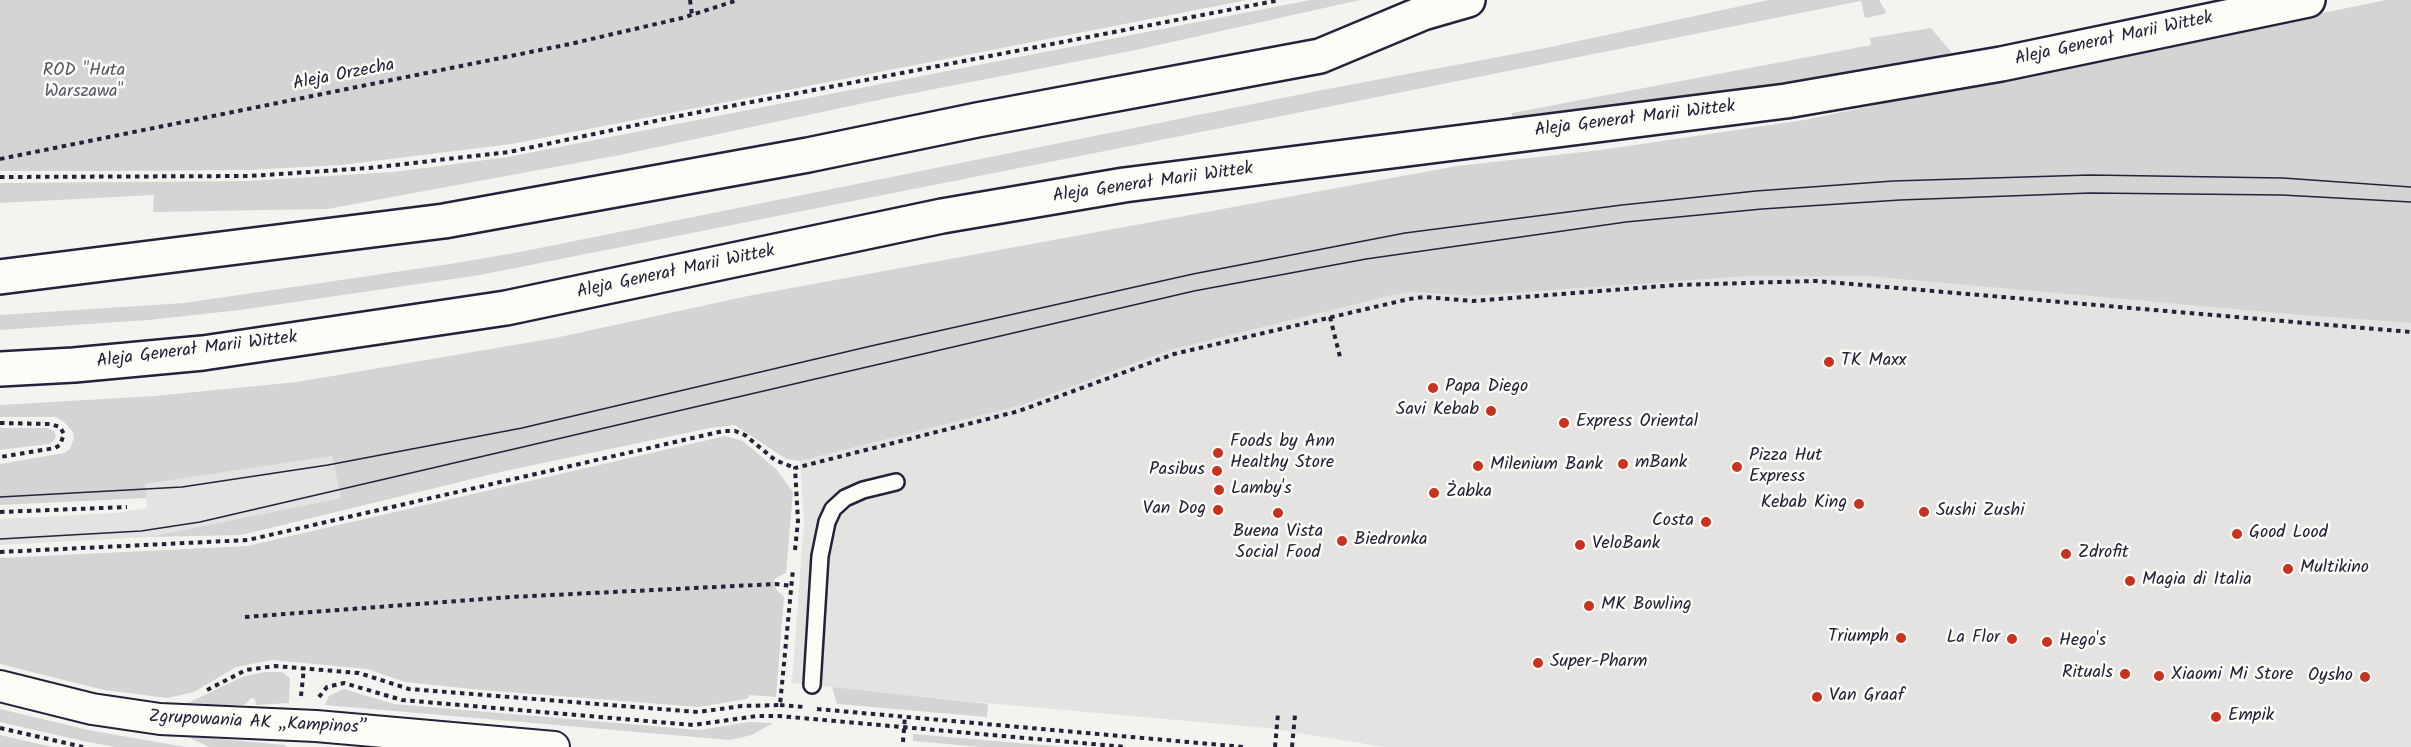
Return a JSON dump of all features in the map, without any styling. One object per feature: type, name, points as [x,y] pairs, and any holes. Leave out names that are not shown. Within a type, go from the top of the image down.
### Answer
[{"type":"main road","points":[[0,277],[444,221],[808,155],[989,118],[1320,56],[1423,13],[1468,0]]},
{"type":"main road","name":"Aleja Generał Marii Wittek","points":[[0,369],[74,365],[203,353],[494,310],[942,216],[1124,185],[1786,101],[2001,64],[2308,0]]},
{"type":"street","name":"Zgrupowania AK „Kampinos”","points":[[0,686],[92,709],[132,716],[379,739],[554,747]]},
{"type":"lane","points":[[812,685],[820,556],[827,522],[833,509],[844,498],[863,490],[896,482]]},
{"type":"path","points":[[690,0],[692,15]]},
{"type":"path","name":"Aleja Orzecha","points":[[0,159],[558,47],[692,15],[736,0]]},
{"type":"path","points":[[0,177],[250,176],[369,168],[509,152],[674,117],[1280,0]]},
{"type":"path","points":[[0,552],[248,540],[723,431],[735,431],[745,435],[775,460],[795,468],[1019,411],[1174,354],[1424,297],[1473,301],[1676,285],[1816,281],[2411,332]]},
{"type":"path","points":[[1330,317],[1340,357]]},
{"type":"path","points":[[0,423],[50,424],[60,427],[64,434],[60,445],[55,448],[0,457]]},
{"type":"path","points":[[795,468],[798,521],[795,553]]},
{"type":"path","points":[[0,512],[127,507]]},
{"type":"path","points":[[780,705],[794,564]]},
{"type":"path","points":[[245,617],[511,597],[776,584],[792,586]]},
{"type":"path","points":[[200,693],[239,672],[255,667],[275,666],[367,675],[391,685],[409,689],[702,712],[742,706],[780,705],[1244,747]]},
{"type":"path","points":[[300,703],[304,668]]},
{"type":"path","points":[[318,705],[324,688],[344,683],[402,700],[693,725],[749,717],[779,716],[1126,747]]},
{"type":"path","points":[[1275,747],[1278,714]]},
{"type":"path","points":[[1292,747],[1295,715]]},
{"type":"path","points":[[903,742],[905,716]]},
{"type":"path","points":[[0,728],[83,747]]},
{"type":"shaded area","points":[[1750,276],[1866,276],[2411,323],[2411,747],[1385,747],[1267,728],[792,683],[804,521],[800,461],[1022,405],[1170,350],[1393,295],[1414,292],[1473,296]]},
{"type":"shaded area","points":[[332,456],[341,498],[149,537],[0,545],[0,519],[115,513],[147,508],[145,484]]},
{"type":"green space","name":"ROD \"Huta Warszawa\"","points":[[0,0],[1247,0],[512,144],[342,165],[248,170],[119,171],[0,171]]},
{"type":"green space","points":[[1310,0],[1360,0],[1136,50],[888,98],[620,155],[327,209],[153,212],[154,195],[0,203],[0,183],[247,181],[393,172],[508,157]]},
{"type":"green space","points":[[1769,0],[1879,0],[1886,12],[1865,18],[1861,1],[480,275],[240,310],[148,320],[0,330],[0,315],[184,303],[520,252],[1322,90],[1546,48]]},
{"type":"green space","points":[[2386,0],[2411,0],[2411,323],[1866,276],[1750,276],[1472,296],[1414,292],[1393,295],[1170,350],[1022,405],[800,461],[786,459],[735,425],[710,428],[505,471],[241,535],[149,537],[341,498],[332,456],[145,484],[147,498],[0,505],[0,464],[64,453],[70,449],[74,438],[73,432],[56,417],[0,417],[0,405],[154,396],[297,382],[555,338],[748,296],[1457,166],[1601,150],[1804,120]]},
{"type":"green space","points":[[1931,28],[1952,53],[1687,99],[1512,117],[1512,113],[1871,45],[1870,38]]},
{"type":"green space","points":[[0,428],[48,428],[54,431],[56,436],[49,444],[0,450]]},
{"type":"green space","points":[[725,436],[743,441],[777,470],[793,492],[786,573],[774,579],[776,589],[784,597],[776,697],[750,695],[747,699],[698,707],[405,682],[367,669],[272,660],[236,667],[194,692],[168,698],[104,690],[0,664],[0,558],[247,546]]},
{"type":"green space","points":[[265,672],[282,672],[290,678],[289,703],[256,705],[255,699],[251,698],[245,705],[177,705],[190,702],[242,677]]},
{"type":"green space","points":[[832,687],[988,704],[987,717],[837,704]]},
{"type":"green space","points":[[344,689],[394,704],[699,730],[750,722],[773,723],[752,735],[730,740],[325,705],[329,696]]},
{"type":"green space","points":[[0,709],[93,731],[186,747],[115,747],[83,741],[0,722]]},
{"type":"green space","points":[[913,734],[1066,747],[981,747],[913,741]]},
{"type":"green space","points":[[0,735],[35,743],[53,747],[0,747]]},
{"type":"green space","points":[[186,736],[286,745],[285,747],[209,747]]},
{"type":"tram line","points":[[0,497],[182,487],[328,465],[522,428],[871,346],[1193,274],[1405,233],[1622,205],[1756,191],[1893,181],[2090,175],[2283,178],[2411,187]]},
{"type":"tram line","points":[[0,539],[141,531],[200,522],[1194,291],[1366,259],[1626,222],[1762,209],[1900,200],[2090,193],[2282,195],[2411,202]]},
{"type":"place","name":"TK Maxx","points":[[1829,362]]},
{"type":"place","name":"Papa Diego","points":[[1433,388]]},
{"type":"place","name":"Savi Kebab","points":[[1491,411]]},
{"type":"place","name":"Express Oriental","points":[[1564,423]]},
{"type":"place","name":"Foods by Ann Healthy Store","points":[[1218,453]]},
{"type":"place","name":"mBank","points":[[1623,464]]},
{"type":"place","name":"Milenium Bank","points":[[1478,466]]},
{"type":"place","name":"Pizza Hut Express","points":[[1737,467]]},
{"type":"place","name":"Pasibus","points":[[1217,471]]},
{"type":"place","name":"Lamby's","points":[[1219,490]]},
{"type":"place","name":"Żabka","points":[[1434,493]]},
{"type":"place","name":"Kebab King","points":[[1859,504]]},
{"type":"place","name":"Van Dog","points":[[1218,510]]},
{"type":"place","name":"Sushi Zushi","points":[[1924,512]]},
{"type":"place","name":"Buena Vista Social Food","points":[[1278,513]]},
{"type":"place","name":"Costa","points":[[1706,522]]},
{"type":"place","name":"Good Lood","points":[[2237,534]]},
{"type":"place","name":"Biedronka","points":[[1342,541]]},
{"type":"place","name":"VeloBank","points":[[1580,545]]},
{"type":"place","name":"Zdrofit","points":[[2066,554]]},
{"type":"place","name":"Multikino","points":[[2288,569]]},
{"type":"place","name":"Magia di Italia","points":[[2130,581]]},
{"type":"place","name":"MK Bowling","points":[[1589,606]]},
{"type":"place","name":"Triumph","points":[[1901,638]]},
{"type":"place","name":"La Flor","points":[[2012,639]]},
{"type":"place","name":"Hego's","points":[[2047,642]]},
{"type":"place","name":"Super-Pharm","points":[[1538,663]]},
{"type":"place","name":"Rituals","points":[[2125,674]]},
{"type":"place","name":"Xiaomi Mi Store","points":[[2159,676]]},
{"type":"place","name":"Oysho","points":[[2365,677]]},
{"type":"place","name":"Van Graaf","points":[[1817,697]]},
{"type":"place","name":"Empik","points":[[2216,717]]}]
